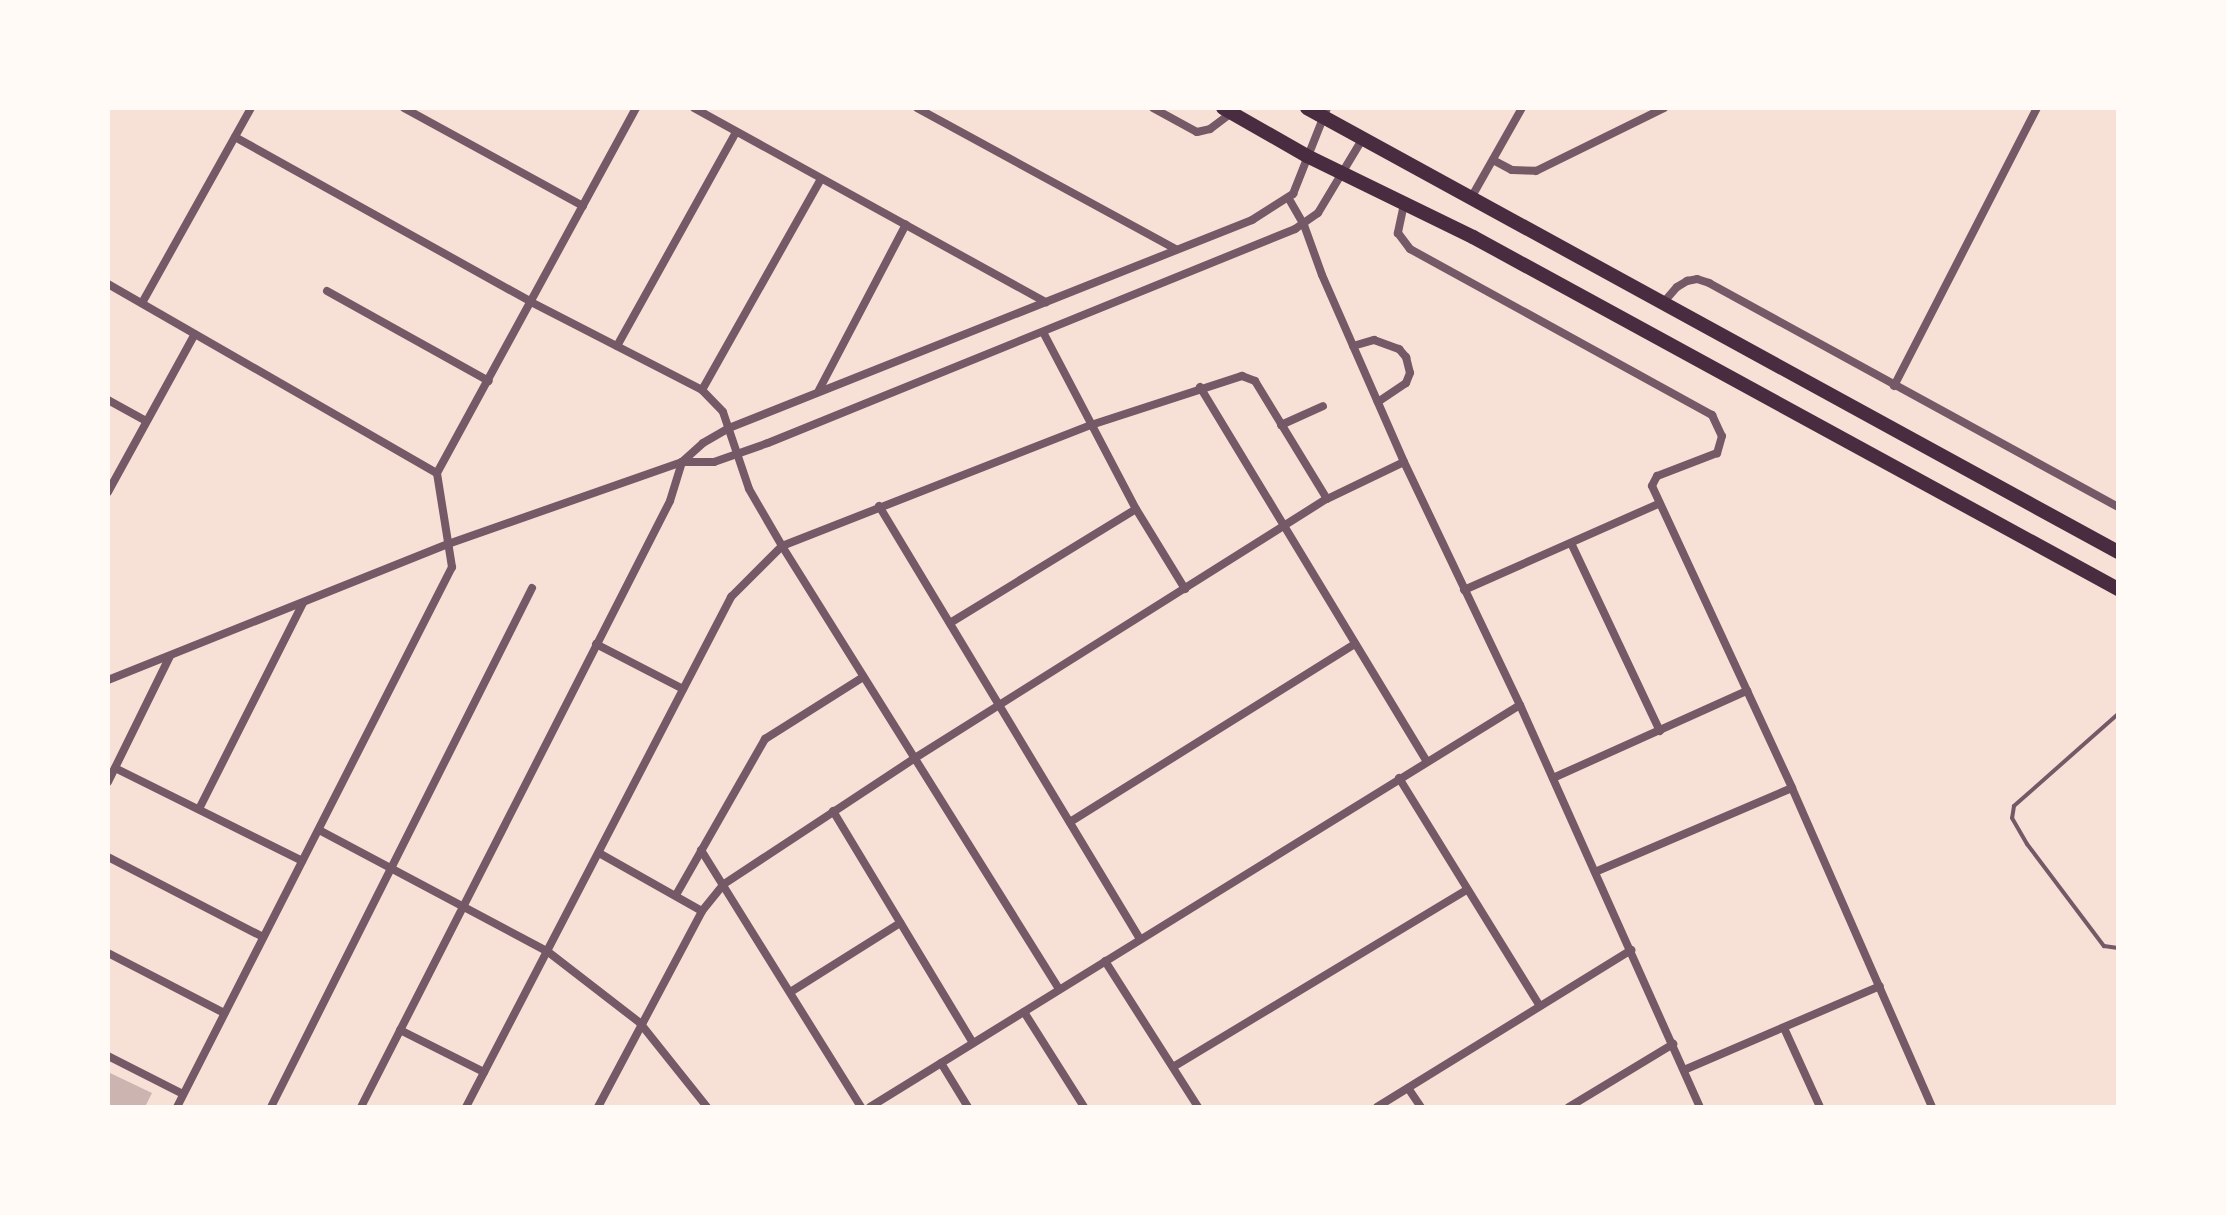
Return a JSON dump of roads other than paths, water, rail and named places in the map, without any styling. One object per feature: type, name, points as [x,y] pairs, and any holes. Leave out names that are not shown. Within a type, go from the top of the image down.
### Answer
[{"type":"main road","points":[[1307,108],[1325,112],[1363,138],[1471,198],[2118,552]]},
{"type":"main road","points":[[1227,111],[1307,156],[1473,237],[2118,589]]},
{"type":"street","points":[[142,303],[251,108]]},
{"type":"street","points":[[404,108],[583,206]]},
{"type":"street","points":[[177,1107],[452,567],[437,473],[636,108]]},
{"type":"street","points":[[694,108],[1046,302]]},
{"type":"street","points":[[917,108],[1176,249]]},
{"type":"street","points":[[1153,108],[1197,132],[1210,129],[1227,111]]},
{"type":"street","points":[[1471,198],[1522,108]]},
{"type":"street","points":[[1493,160],[1512,170],[1536,171],[1664,108]]},
{"type":"street","points":[[1894,386],[2037,108]]},
{"type":"street","points":[[361,1107],[670,501],[682,462],[703,443],[729,428],[1252,220],[1289,199],[1325,112]]},
{"type":"street","points":[[617,346],[736,132]]},
{"type":"street","points":[[235,137],[531,302],[702,390],[723,412],[749,489],[782,546],[1059,989]]},
{"type":"street","points":[[108,680],[448,544],[682,462],[714,462],[738,454],[1304,225],[1318,213],[1363,138]]},
{"type":"street","points":[[702,390],[821,179]]},
{"type":"street","points":[[1289,199],[1304,225],[1404,462],[1520,705],[1700,1107]]},
{"type":"street","points":[[1404,204],[1398,233],[1410,249],[1712,415],[1722,445],[1717,453],[1652,480],[1932,1107]]},
{"type":"street","points":[[819,391],[906,224]]},
{"type":"street","points":[[1663,303],[1687,281],[1697,279],[1709,283],[2118,507]]},
{"type":"street","points":[[108,284],[437,473]]},
{"type":"street","points":[[327,291],[489,381]]},
{"type":"street","points":[[1043,332],[1136,509],[1185,589]]},
{"type":"street","points":[[108,492],[195,334]]},
{"type":"street","points":[[1353,346],[1374,340],[1399,349],[1406,357],[1410,373],[1406,383],[1378,402]]},
{"type":"street","points":[[466,1107],[731,597],[782,546],[1091,425],[1200,387],[1249,376],[1327,499]]},
{"type":"street","points":[[1200,387],[1427,762]]},
{"type":"street","points":[[108,400],[146,421]]},
{"type":"street","points":[[1281,425],[1323,406]]},
{"type":"street","points":[[598,1107],[702,911],[724,884],[915,758],[1327,499],[1404,462]]},
{"type":"street","points":[[1464,590],[1660,503]]},
{"type":"street","points":[[879,506],[1140,939]]},
{"type":"street","points":[[950,623],[1136,509]]},
{"type":"street","points":[[1571,543],[1660,731]]},
{"type":"street","points":[[271,1107],[389,867],[532,588]]},
{"type":"street","points":[[199,809],[303,603]]},
{"type":"street","points":[[596,644],[683,689]]},
{"type":"street","points":[[1070,822],[1355,644]]},
{"type":"street","points":[[108,782],[170,656]]},
{"type":"street","points":[[676,895],[765,739],[863,677]]},
{"type":"street","points":[[1553,778],[1747,691]]},
{"type":"street","points":[[870,1107],[1520,705]]},
{"type":"street","points":[[115,768],[302,861]]},
{"type":"street","points":[[1399,778],[1540,1006]]},
{"type":"street","points":[[1595,872],[1792,788]]},
{"type":"street","points":[[833,811],[973,1043]]},
{"type":"street","points":[[319,830],[547,951],[640,1023],[707,1107]]},
{"type":"street","points":[[701,850],[792,991],[861,1107]]},
{"type":"street","points":[[599,853],[702,911]]},
{"type":"street","points":[[108,857],[263,937]]},
{"type":"street","points":[[1173,1067],[1466,890]]},
{"type":"street","points":[[792,991],[900,923]]},
{"type":"street","points":[[1377,1107],[1631,950]]},
{"type":"street","points":[[108,953],[224,1013]]},
{"type":"street","points":[[1105,961],[1198,1107]]},
{"type":"street","points":[[1684,1070],[1880,986]]},
{"type":"street","points":[[1024,1012],[1084,1107]]},
{"type":"street","points":[[1784,1028],[1820,1107]]},
{"type":"street","points":[[400,1030],[484,1072]]},
{"type":"street","points":[[1569,1107],[1673,1044]]},
{"type":"street","points":[[108,1056],[183,1094]]},
{"type":"street","points":[[941,1063],[968,1107]]},
{"type":"street","points":[[1408,1088],[1421,1107]]},
{"type":"lane","points":[[2118,714],[2014,806],[2012,818],[2027,844],[2104,946],[2118,948]]}]
